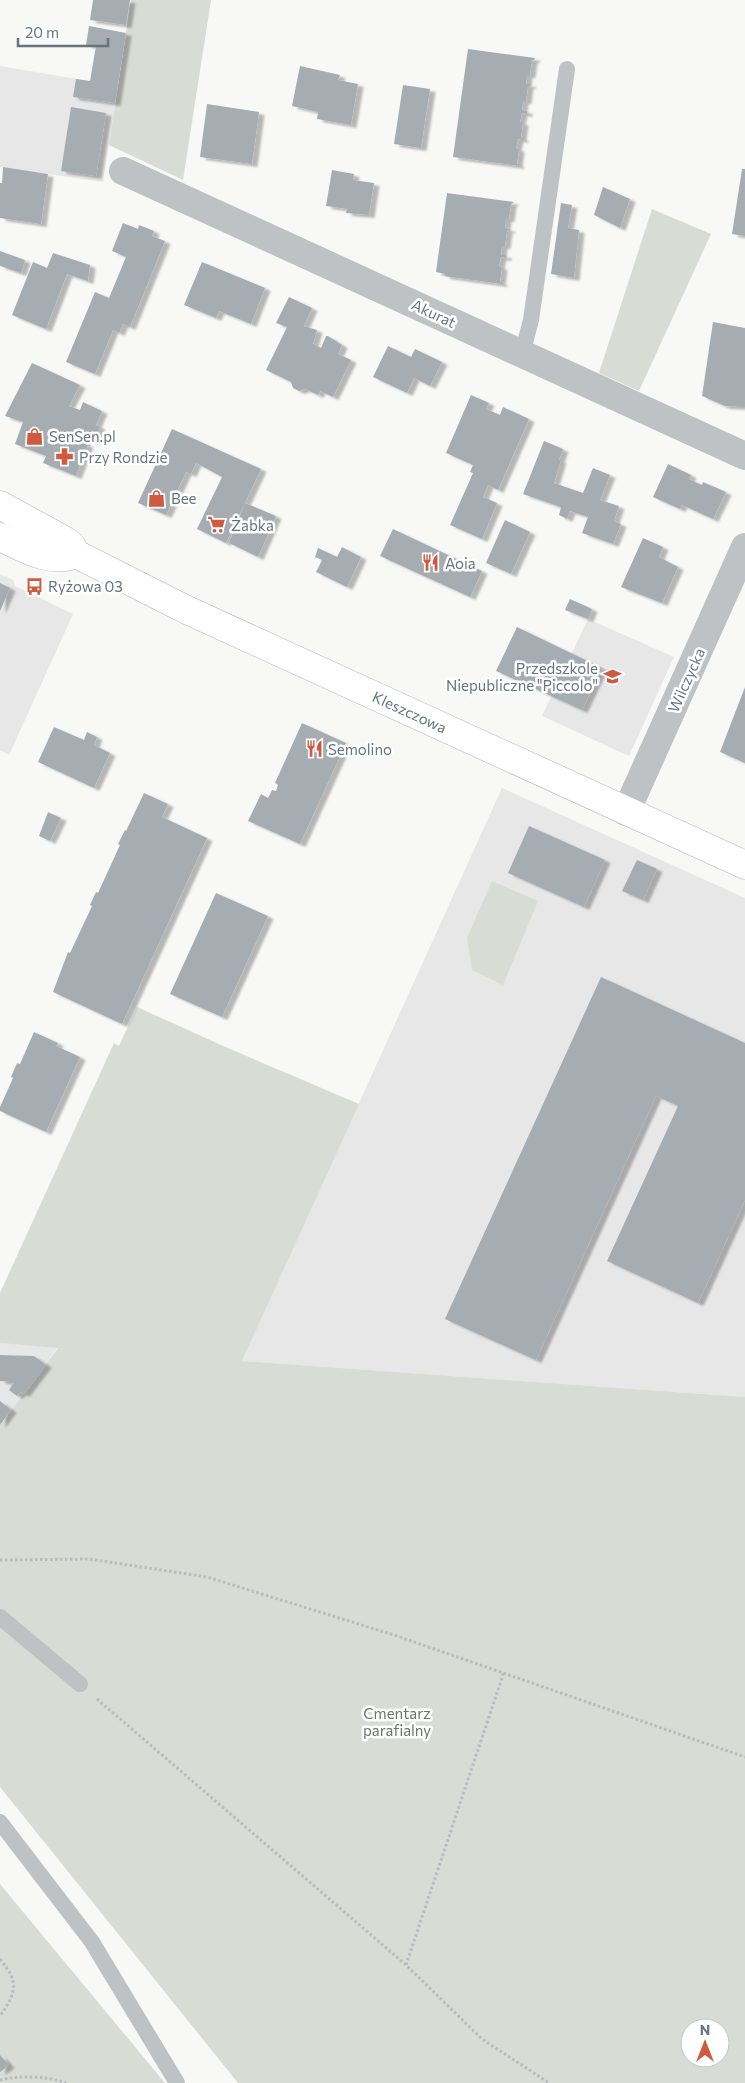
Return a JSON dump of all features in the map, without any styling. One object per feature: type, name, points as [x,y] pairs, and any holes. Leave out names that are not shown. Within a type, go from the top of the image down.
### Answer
[{"type":"main road","name":"Kleszczowa","points":[[0,505],[64,540],[74,549],[76,554],[187,610],[745,866]]},
{"type":"main road","points":[[0,537],[31,551],[58,558],[66,558],[76,554]]},
{"type":"street","name":"Akurat","points":[[123,171],[745,456]]},
{"type":"street","name":"Wilczycka","points":[[626,812],[745,547]]},
{"type":"lane","points":[[522,354],[531,320],[567,69]]},
{"type":"lane","points":[[0,1617],[80,1684]]},
{"type":"lane","points":[[0,1822],[92,1942],[177,2083]]},
{"type":"path","points":[[0,1560],[89,1559],[207,1577],[394,1635],[745,1757]]},
{"type":"path","points":[[406,1965],[504,1672]]},
{"type":"path","points":[[80,1684],[406,1965],[482,2039],[550,2083]]},
{"type":"path","points":[[0,1959],[12,1976],[14,1986],[12,2000],[0,2016]]},
{"type":"path","points":[[0,2080],[9,2078],[55,2079],[66,2083]]},
{"type":"shaded area","points":[[0,66],[118,86],[103,182],[0,167]]},
{"type":"shaded area","points":[[0,574],[13,580],[15,586],[73,614],[9,755],[0,750]]},
{"type":"shaded area","name":"Przedszkole Niepubliczne \"Piccolo\"","points":[[588,619],[674,657],[629,756],[542,716]]},
{"type":"shaded area","points":[[502,788],[745,898],[745,1397],[242,1361]]},
{"type":"shaded area","points":[[0,1343],[58,1347],[0,1425]]},
{"type":"green space","points":[[131,0],[211,0],[183,180],[109,145]]},
{"type":"green space","points":[[652,209],[711,234],[639,391],[599,373]]},
{"type":"green space","points":[[492,881],[538,901],[503,985],[472,970],[467,938]]},
{"type":"green space","name":"Cmentarz parafialny","points":[[137,1007],[359,1104],[242,1361],[745,1397],[745,2083],[238,2083],[0,1787],[0,1425],[58,1348],[0,1343],[0,1293],[114,1043],[119,1046]]},
{"type":"green space","points":[[0,1884],[165,2083],[0,2083]]},
{"type":"building","points":[[93,0],[130,0],[126,25],[90,20]]},
{"type":"building","points":[[89,26],[126,33],[115,103],[73,97],[76,79],[90,81],[96,46],[86,45]]},
{"type":"building","points":[[468,49],[535,58],[532,60],[530,75],[527,75],[526,84],[531,84],[528,86],[526,101],[523,101],[522,110],[527,111],[527,114],[522,113],[520,122],[523,122],[521,138],[523,140],[518,139],[516,148],[519,149],[517,164],[519,166],[453,157]]},
{"type":"building","points":[[300,66],[340,75],[338,80],[358,84],[351,125],[317,119],[318,112],[292,106]]},
{"type":"building","points":[[403,85],[430,89],[421,148],[394,144]]},
{"type":"building","points":[[207,104],[259,112],[252,164],[200,157]]},
{"type":"building","points":[[71,107],[106,113],[96,176],[61,171]]},
{"type":"building","points":[[3,167],[48,174],[41,224],[0,218],[0,183],[2,183]]},
{"type":"building","points":[[742,169],[745,169],[745,236],[732,234]]},
{"type":"building","points":[[332,170],[354,174],[353,180],[374,183],[369,215],[346,213],[347,209],[326,206]]},
{"type":"building","points":[[603,187],[630,199],[620,228],[594,215]]},
{"type":"building","points":[[447,193],[514,202],[511,204],[509,219],[506,219],[505,228],[510,229],[510,231],[507,230],[505,246],[502,246],[501,255],[506,255],[506,258],[501,257],[499,266],[502,267],[500,282],[502,284],[444,276],[445,274],[436,272]]},
{"type":"building","points":[[561,203],[572,205],[568,228],[579,230],[574,278],[551,274]]},
{"type":"building","points":[[123,223],[138,229],[139,225],[154,231],[152,236],[165,241],[130,327],[123,324],[119,333],[113,330],[95,374],[66,362],[95,292],[109,298],[126,257],[112,251]]},
{"type":"building","points":[[0,251],[25,260],[21,273],[0,266]]},
{"type":"building","points":[[53,253],[90,265],[88,281],[67,274],[46,329],[12,315],[33,262],[47,268]]},
{"type":"building","points":[[202,262],[265,288],[251,324],[219,311],[216,318],[184,305]]},
{"type":"building","points":[[289,297],[312,308],[304,326],[317,330],[313,344],[321,348],[326,336],[328,336],[342,345],[338,354],[351,360],[333,397],[320,391],[318,395],[305,389],[299,391],[293,388],[291,382],[266,370],[287,327],[276,323]]},
{"type":"building","points":[[713,322],[745,328],[745,407],[725,406],[702,396]]},
{"type":"building","points":[[388,346],[411,357],[415,349],[442,362],[430,386],[414,378],[407,393],[373,377]]},
{"type":"building","points":[[32,363],[80,385],[69,406],[80,410],[83,402],[102,411],[96,425],[100,427],[94,442],[87,437],[84,443],[88,445],[76,476],[43,463],[46,456],[15,444],[23,422],[5,416]]},
{"type":"building","points":[[471,395],[489,403],[486,409],[500,415],[503,407],[529,419],[498,490],[488,485],[483,497],[497,503],[482,539],[450,525],[473,473],[470,472],[473,465],[446,453]]},
{"type":"building","points":[[172,429],[261,469],[226,543],[197,529],[222,477],[196,463],[191,474],[186,472],[166,515],[138,503]]},
{"type":"building","points":[[544,441],[563,449],[554,483],[583,493],[593,468],[610,475],[600,500],[619,506],[614,521],[621,524],[613,544],[582,533],[588,517],[570,511],[567,519],[559,515],[561,507],[523,494]]},
{"type":"building","points":[[668,464],[691,475],[689,479],[702,485],[703,482],[726,492],[713,519],[682,505],[680,509],[653,497]]},
{"type":"building","points":[[245,503],[276,516],[258,557],[229,543]]},
{"type":"building","points":[[505,520],[530,532],[511,574],[486,563]]},
{"type":"building","name":"Aoia","points":[[393,529],[482,571],[470,597],[380,556]]},
{"type":"building","points":[[643,538],[663,547],[659,557],[678,567],[662,603],[621,587]]},
{"type":"building","points":[[342,547],[361,557],[347,587],[316,572],[322,560],[315,557],[318,548],[337,557]]},
{"type":"building","points":[[0,583],[10,588],[0,611]]},
{"type":"building","points":[[570,599],[592,609],[588,619],[565,610]]},
{"type":"building","points":[[517,627],[602,668],[582,710],[496,671]]},
{"type":"building","points":[[745,687],[745,763],[720,752]]},
{"type":"building","points":[[302,723],[346,743],[300,844],[248,821],[261,794],[268,798],[272,790],[276,791],[278,785],[275,783]]},
{"type":"building","points":[[54,727],[84,740],[87,732],[97,737],[94,745],[110,753],[94,788],[38,762]]},
{"type":"building","points":[[144,793],[168,804],[162,817],[207,838],[122,1024],[53,992],[68,952],[70,953],[92,906],[90,905],[96,892],[98,893],[120,845],[118,844]]},
{"type":"building","points":[[48,812],[61,818],[50,841],[39,836]]},
{"type":"building","points":[[529,826],[605,860],[584,907],[508,873]]},
{"type":"building","points":[[637,860],[657,869],[643,900],[622,891]]},
{"type":"building","points":[[216,893],[268,916],[222,1017],[170,994]]},
{"type":"building","points":[[601,977],[745,1043],[745,1200],[698,1303],[607,1261],[678,1106],[656,1096],[536,1360],[445,1319]]},
{"type":"building","points":[[34,1032],[58,1043],[56,1046],[80,1057],[46,1132],[0,1111],[17,1063],[20,1064]]},
{"type":"building","points":[[0,1355],[34,1356],[46,1365],[24,1394],[21,1392],[17,1396],[9,1390],[14,1382],[0,1381]]},
{"type":"building","points":[[0,1401],[11,1410],[0,1425]]},
{"type":"building","points":[[0,2055],[9,2065],[0,2072]]},
{"type":"place","name":"SenSen.pl","points":[[35,436]]},
{"type":"place","name":"Przy Rondzie","points":[[65,457]]},
{"type":"place","name":"Bee","points":[[157,498]]},
{"type":"place","name":"Żabka","points":[[217,525]]},
{"type":"place","name":"Aoia","points":[[431,563]]},
{"type":"place","name":"Ryżowa 03","points":[[34,586]]},
{"type":"place","name":"Przedszkole Niepubliczne \"Piccolo\"","points":[[612,677]]},
{"type":"place","name":"Semolino","points":[[314,749]]}]
